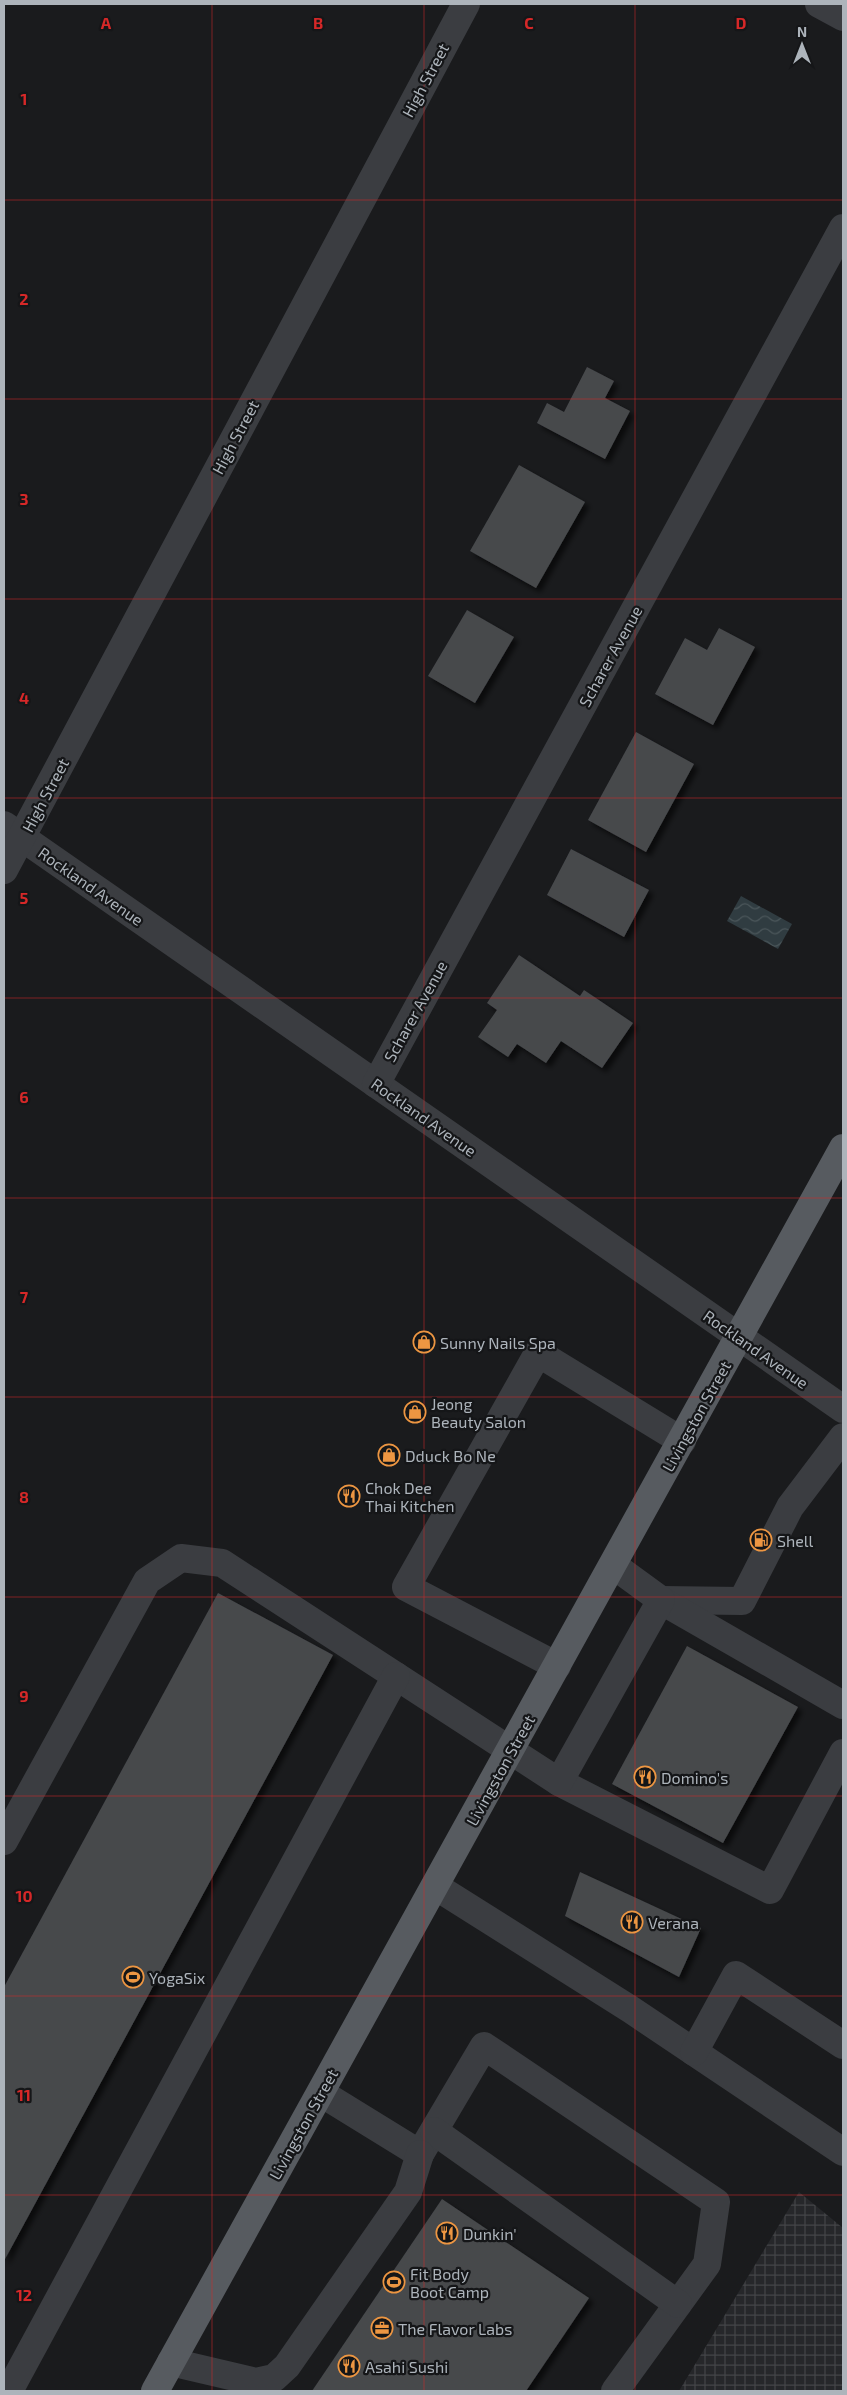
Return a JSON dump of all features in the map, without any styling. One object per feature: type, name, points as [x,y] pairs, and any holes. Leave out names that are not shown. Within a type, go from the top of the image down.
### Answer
[{"type":"main road","name":"Livingston Street","points":[[155,2391],[739,1339],[843,1148]]},
{"type":"street","name":"High Street","points":[[4,870],[13,832],[466,4]]},
{"type":"street","points":[[819,4],[843,18]]},
{"type":"street","name":"Scharer Avenue","points":[[376,1084],[843,228]]},
{"type":"street","name":"Rockland Avenue","points":[[13,832],[843,1410]]},
{"type":"street","points":[[557,1666],[406,1587],[538,1353],[682,1441]]},
{"type":"street","points":[[661,1600],[742,1601],[790,1507],[843,1437]]},
{"type":"street","points":[[4,1840],[147,1581],[181,1558],[222,1563],[559,1782],[770,1890],[843,1752]]},
{"type":"street","points":[[613,1565],[661,1600],[843,1705]]},
{"type":"street","points":[[559,1782],[661,1600]]},
{"type":"street","points":[[9,2390],[396,1676]]},
{"type":"street","points":[[435,1886],[630,2008],[843,2152]]},
{"type":"street","points":[[694,2052],[736,1975],[843,2045]]},
{"type":"street","points":[[171,2362],[256,2382],[274,2378],[287,2366],[408,2192],[420,2154],[484,2046],[716,2202],[707,2264],[615,2391]]},
{"type":"street","points":[[321,2093],[420,2154]]},
{"type":"street","points":[[434,2131],[678,2304]]},
{"type":"shaded area","points":[[799,2192],[843,2228],[843,2391],[679,2391]]},
{"type":"water","points":[[741,896],[792,924],[778,949],[727,921]]},
{"type":"building","points":[[587,367],[614,381],[605,398],[630,411],[605,459],[537,423],[547,403],[564,412]]},
{"type":"building","points":[[519,465],[585,502],[536,588],[470,551]]},
{"type":"building","points":[[467,610],[514,637],[475,703],[428,676]]},
{"type":"building","points":[[719,628],[755,647],[713,725],[655,694],[685,638],[707,650]]},
{"type":"building","points":[[636,732],[694,764],[646,852],[588,820]]},
{"type":"building","points":[[571,849],[649,890],[624,937],[547,895]]},
{"type":"building","points":[[519,955],[580,996],[584,990],[633,1023],[602,1068],[561,1041],[546,1063],[517,1044],[508,1057],[478,1037],[497,1010],[487,1003]]},
{"type":"building","points":[[218,1593],[333,1655],[4,2261],[4,1987]]},
{"type":"building","points":[[687,1646],[798,1707],[723,1843],[612,1784]]},
{"type":"building","name":"Verana","points":[[580,1872],[701,1928],[679,1977],[565,1916]]},
{"type":"building","points":[[442,2199],[589,2298],[526,2391],[312,2391]]},
{"type":"place","name":"Sunny Nails Spa","points":[[424,1342]]},
{"type":"place","name":"Jeong Beauty Salon","points":[[415,1412]]},
{"type":"place","name":"Dduck Bo Ne","points":[[389,1455]]},
{"type":"place","name":"Chok Dee Thai Kitchen","points":[[349,1496]]},
{"type":"place","name":"Shell","points":[[761,1540]]},
{"type":"place","name":"Domino's","points":[[645,1777]]},
{"type":"place","name":"Verana","points":[[632,1922]]},
{"type":"place","name":"YogaSix","points":[[133,1977]]},
{"type":"place","name":"Dunkin'","points":[[447,2233]]},
{"type":"place","name":"Fit Body Boot Camp","points":[[394,2282]]},
{"type":"place","name":"The Flavor Labs","points":[[382,2328]]},
{"type":"place","name":"Asahi Sushi","points":[[349,2366]]}]
